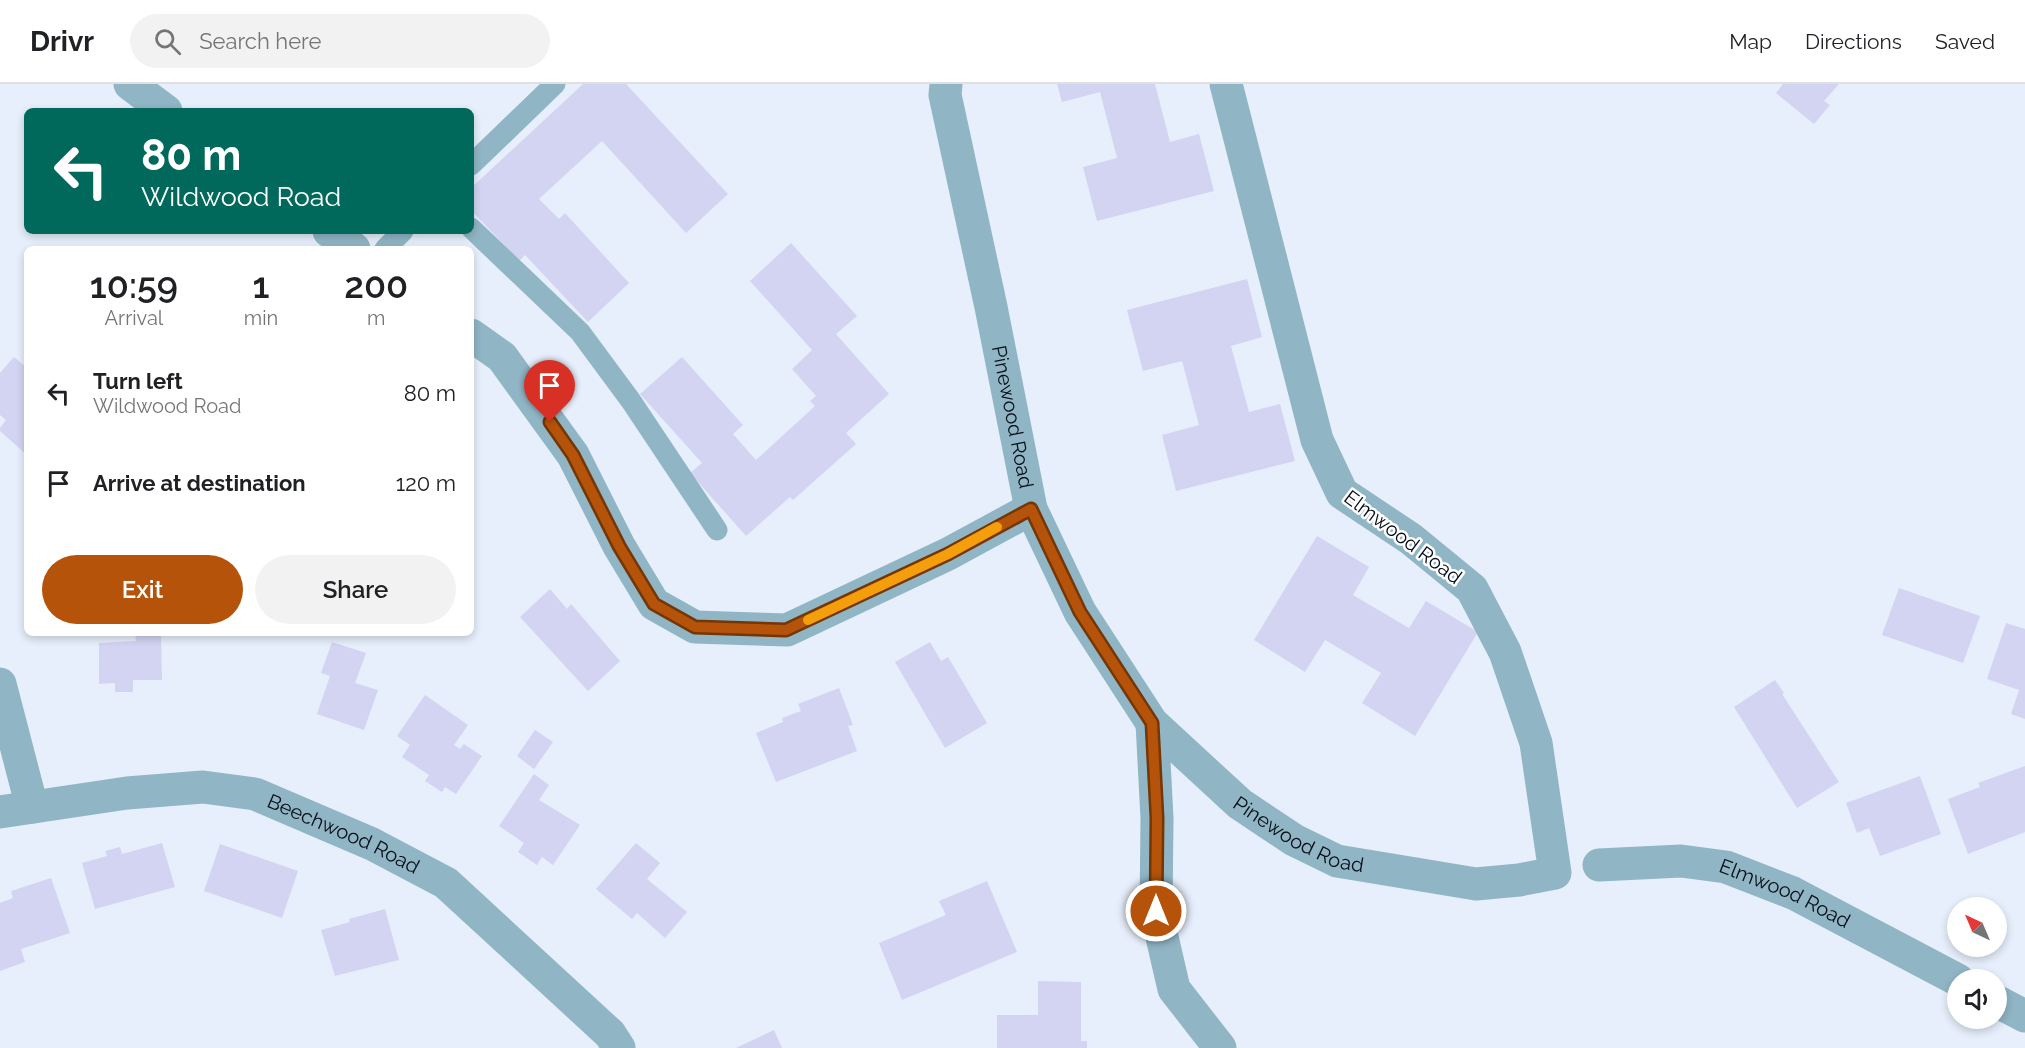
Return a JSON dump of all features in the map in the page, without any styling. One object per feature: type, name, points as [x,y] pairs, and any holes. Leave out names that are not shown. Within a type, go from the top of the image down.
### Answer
[{"type":"street","points":[[130,84],[162,108]]},
{"type":"street","name":"Pinewood Road","points":[[946,84],[945,94],[991,307],[1031,509],[1080,612],[1152,723],[1240,804],[1294,840],[1337,861],[1476,884]]},
{"type":"street","name":"Elmwood Road","points":[[1226,84],[1317,440],[1342,493],[1411,539],[1472,588],[1505,652],[1536,743],[1555,873],[1519,880],[1476,884]]},
{"type":"street","points":[[333,234],[350,246]]},
{"type":"street","points":[[474,337],[502,357],[573,455],[619,546],[654,604],[695,627],[786,630],[948,554],[1031,509]]},
{"type":"street","points":[[0,684],[32,807]]},
{"type":"street","name":"Pinewood Road","points":[[1152,723],[1157,818],[1156,911],[1174,989],[1220,1048]]},
{"type":"street","name":"Beechwood Road","points":[[0,812],[127,793],[203,787],[255,794],[372,844],[446,883],[610,1034],[619,1048]]},
{"type":"street","name":"Elmwood Road","points":[[1599,865],[1681,861],[1726,867],[1793,893],[1947,974]]},
{"type":"street","points":[[2007,1006],[2025,1016]]},
{"type":"lane","points":[[474,162],[555,84]]},
{"type":"lane","points":[[474,231],[580,332],[631,401],[717,530]]},
{"type":"lane","points":[[388,246],[401,234]]},
{"type":"building","points":[[583,84],[626,84],[728,194],[686,233],[602,141],[539,199],[559,219],[565,213],[629,283],[588,322],[525,255],[519,261],[474,213],[474,185]]},
{"type":"building","points":[[1057,84],[1155,84],[1170,142],[1199,134],[1214,191],[1097,221],[1083,167],[1117,158],[1100,92],[1062,102]]},
{"type":"building","points":[[1783,84],[1839,84],[1824,101],[1830,105],[1814,124],[1776,93]]},
{"type":"building","points":[[791,243],[857,316],[836,334],[889,394],[846,433],[856,444],[793,500],[790,497],[746,536],[690,473],[702,463],[640,394],[682,357],[743,425],[733,434],[756,460],[815,406],[810,401],[816,396],[792,369],[812,350],[750,281]]},
{"type":"building","points":[[1247,279],[1262,337],[1231,346],[1249,412],[1280,404],[1295,461],[1176,491],[1162,435],[1199,425],[1182,361],[1143,371],[1127,310]]},
{"type":"building","points":[[14,357],[24,365],[24,452],[0,431],[6,420],[0,415],[0,373]]},
{"type":"building","points":[[1317,536],[1369,567],[1353,595],[1409,628],[1426,601],[1478,632],[1415,736],[1362,703],[1381,673],[1325,640],[1305,672],[1254,640]]},
{"type":"building","points":[[1899,588],[1980,616],[1963,663],[1882,635]]},
{"type":"building","points":[[550,589],[567,609],[571,604],[620,661],[588,691],[520,617]]},
{"type":"building","points":[[2006,623],[2025,629],[2025,719],[2011,714],[2019,690],[1987,679]]},
{"type":"building","points":[[135,636],[161,636],[162,680],[133,680],[133,692],[115,692],[115,683],[99,684],[99,643],[136,641]]},
{"type":"building","points":[[332,642],[366,653],[355,683],[378,690],[364,730],[317,714],[330,676],[321,673]]},
{"type":"building","points":[[930,642],[941,661],[948,657],[987,723],[945,748],[895,662]]},
{"type":"building","points":[[1775,680],[1839,782],[1797,808],[1734,707]]},
{"type":"building","points":[[839,688],[853,725],[848,726],[857,751],[776,782],[756,733],[783,722],[782,718],[801,711],[798,704]]},
{"type":"building","points":[[425,695],[468,725],[454,745],[460,749],[464,744],[482,756],[456,794],[445,787],[442,792],[425,781],[429,775],[402,757],[410,745],[397,736]]},
{"type":"building","points":[[535,730],[553,742],[534,769],[517,756]]},
{"type":"building","points":[[2025,766],[2025,832],[1968,854],[1948,799],[1980,787],[1978,783]]},
{"type":"building","points":[[534,774],[549,785],[539,800],[580,825],[553,865],[542,857],[537,865],[518,852],[524,843],[499,826]]},
{"type":"building","points":[[1920,776],[1941,834],[1880,856],[1869,828],[1857,833],[1846,803]]},
{"type":"building","points":[[162,843],[175,887],[95,909],[82,863],[107,856],[105,851],[120,847],[122,854]]},
{"type":"building","points":[[636,843],[660,863],[647,879],[687,912],[665,938],[637,913],[632,919],[596,889]]},
{"type":"building","points":[[220,844],[298,871],[282,918],[204,891]]},
{"type":"building","points":[[51,878],[70,933],[21,949],[25,962],[0,971],[0,903],[13,898],[11,891]]},
{"type":"building","points":[[987,881],[1017,952],[902,1000],[879,943],[946,915],[939,901]]},
{"type":"building","points":[[385,909],[399,960],[335,976],[321,930]]},
{"type":"building","points":[[1038,981],[1081,982],[1081,1041],[1087,1041],[1087,1048],[997,1048],[997,1015],[1038,1015]]},
{"type":"building","points":[[774,1030],[782,1048],[736,1048]]},
{"type":"slow traffic","points":[[808,620],[948,554],[997,527]]},
{"type":"route","points":[[550,422],[573,455],[619,546],[654,604],[695,627],[786,630],[948,554],[1031,509],[1080,612],[1152,723],[1157,818],[1156,911]]}]
